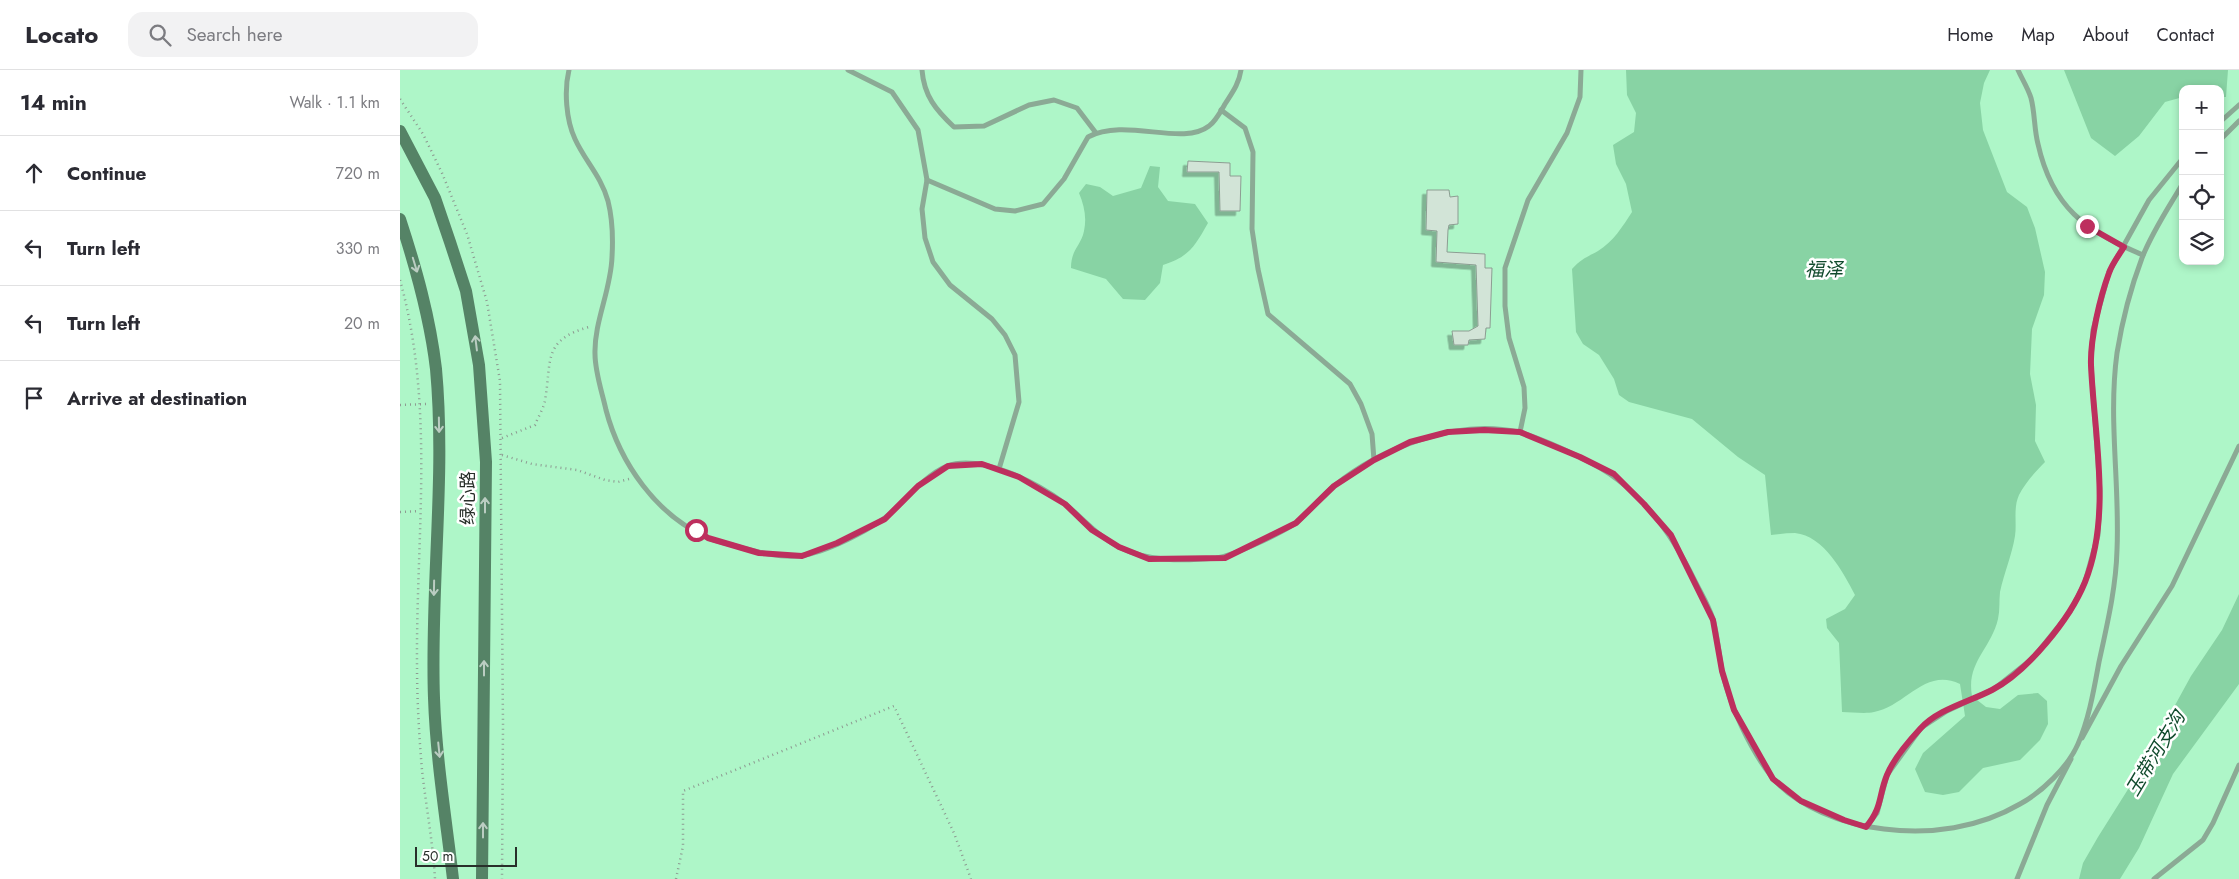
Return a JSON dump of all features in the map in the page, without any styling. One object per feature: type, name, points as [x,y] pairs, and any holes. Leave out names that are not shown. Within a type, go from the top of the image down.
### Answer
[{"type":"main road","name":"绿心路","points":[[400,132],[435,198],[450,242],[466,292],[474,329],[478,365],[486,462],[482,879]]},
{"type":"main road","name":"绿心路","points":[[400,219],[422,288],[433,350],[438,403],[439,458],[434,589],[434,700],[453,879]]},
{"type":"lane","points":[[569,70],[565,84],[573,136],[595,169],[609,204],[613,260],[599,324],[595,353],[610,426],[624,458],[636,476],[671,514],[708,538],[759,553],[802,556],[837,543],[885,519],[918,486],[948,466],[982,464],[1019,477],[1065,504],[1092,530],[1119,547],[1149,559],[1225,558],[1296,523],[1334,486],[1374,460],[1410,442],[1448,432],[1484,430],[1520,432],[1580,457],[1614,474],[1650,510],[1671,535],[1713,620],[1722,671],[1734,710],[1773,779],[1801,801],[1851,823],[1866,827],[1916,831],[1960,828],[2022,804],[2046,785],[2076,749],[2092,697],[2112,601],[2117,549],[2112,424],[2118,343],[2143,255],[2179,190]]},
{"type":"lane","points":[[849,70],[892,92],[918,130],[927,180],[922,208],[925,238],[933,262],[950,285],[992,319],[1005,335],[1015,355],[1019,402],[999,469]]},
{"type":"lane","points":[[922,70],[923,81],[934,109],[954,127],[984,126],[1029,105],[1054,100],[1077,108],[1096,133]]},
{"type":"lane","points":[[927,180],[988,206],[1016,211],[1043,204],[1064,178],[1088,137],[1117,128],[1165,133],[1189,133],[1209,127],[1239,82],[1241,70]]},
{"type":"lane","points":[[1520,432],[1525,408],[1524,387],[1509,338],[1505,306],[1505,268],[1528,200],[1568,132],[1580,97],[1581,70]]},
{"type":"lane","points":[[2018,70],[2031,97],[2038,143],[2047,178],[2066,207],[2087,226],[2124,247],[2143,255]]},
{"type":"lane","points":[[2224,118],[2239,105]]},
{"type":"lane","points":[[1222,110],[1245,128],[1253,152],[1252,229],[1258,269],[1268,314],[1350,384],[1362,404],[1372,434],[1374,460]]},
{"type":"lane","points":[[2224,136],[2239,121]]},
{"type":"lane","points":[[1866,827],[1877,813],[1887,775],[1921,728],[1947,710],[1994,689],[2033,658],[2070,612],[2085,582],[2098,535],[2100,491],[2091,364],[2093,330],[2109,272],[2149,200],[2179,163]]},
{"type":"lane","points":[[2017,879],[2047,805],[2121,666],[2172,586],[2239,446]]},
{"type":"lane","points":[[2154,879],[2202,840],[2213,823],[2239,765]]},
{"type":"path","points":[[400,280],[408,307],[418,370],[422,450],[417,666],[422,769],[436,879]]},
{"type":"path","points":[[502,438],[535,425],[545,401],[547,374],[552,352],[569,332],[599,324]]},
{"type":"path","points":[[400,405],[438,403]]},
{"type":"path","points":[[502,455],[532,464],[577,470],[605,480],[618,482],[636,476]]},
{"type":"path","points":[[400,512],[420,511]]},
{"type":"path","points":[[676,879],[683,846],[683,791],[894,706],[954,833],[971,879]]},
{"type":"shaded area","points":[[400,70],[2239,70],[2239,879],[400,879]]},
{"type":"water","name":"福泽","points":[[1626,70],[1990,70],[1984,83],[1980,103],[1983,130],[2007,192],[2027,207],[2035,228],[2045,272],[2044,295],[2032,329],[2030,374],[2036,405],[2035,441],[2045,462],[2027,482],[2017,500],[2015,536],[2000,592],[1998,619],[1995,630],[1976,665],[1971,684],[1972,696],[1986,707],[2000,709],[2018,695],[2038,693],[2047,701],[2048,724],[2040,740],[2020,760],[1983,768],[1959,792],[1943,795],[1925,792],[1915,769],[1923,753],[1965,716],[1960,684],[1948,680],[1936,680],[1916,689],[1896,703],[1874,712],[1842,712],[1839,643],[1827,628],[1826,619],[1845,609],[1855,595],[1838,566],[1824,548],[1805,536],[1795,533],[1771,535],[1765,475],[1738,457],[1692,419],[1629,402],[1619,395],[1614,379],[1599,355],[1583,344],[1576,332],[1572,269],[1581,260],[1608,243],[1632,212],[1626,184],[1616,164],[1613,145],[1634,132],[1636,113],[1627,95]]},
{"type":"water","points":[[2064,70],[2228,70],[2226,97],[2224,97],[2224,85],[2179,85],[2179,98],[2165,102],[2139,136],[2115,156],[2091,138]]},
{"type":"water","points":[[1150,166],[1160,167],[1158,187],[1168,201],[1195,204],[1208,223],[1190,250],[1172,262],[1163,265],[1160,283],[1145,300],[1123,299],[1106,279],[1071,268],[1074,252],[1083,236],[1085,226],[1084,211],[1079,193],[1086,184],[1100,187],[1113,196],[1141,188]]},
{"type":"water","name":"玉带河支沟","points":[[2239,594],[2239,684],[2173,774],[2139,848],[2120,879],[2079,879],[2083,863],[2137,775],[2152,743],[2162,729],[2191,676],[2222,630]]},
{"type":"building","points":[[1188,161],[1230,163],[1230,176],[1241,176],[1240,211],[1220,211],[1219,172],[1187,172]]},
{"type":"building","points":[[1427,190],[1449,190],[1450,197],[1458,196],[1458,224],[1449,225],[1447,252],[1485,254],[1485,268],[1492,268],[1490,328],[1486,328],[1485,339],[1469,340],[1468,345],[1454,345],[1452,331],[1469,331],[1478,326],[1476,265],[1436,262],[1437,231],[1426,230]]},
{"type":"route","points":[[696,530],[708,538],[759,553],[802,556],[837,543],[885,519],[918,486],[948,466],[982,464],[1019,477],[1065,504],[1092,530],[1119,547],[1149,559],[1225,558],[1296,523],[1334,486],[1374,460],[1410,442],[1448,432],[1484,430],[1520,432],[1580,457],[1614,474],[1644,504],[1671,535],[1691,573],[1713,620],[1722,671],[1734,710],[1773,779],[1801,801],[1858,826],[1866,827],[1877,813],[1887,775],[1921,728],[1947,710],[1994,689],[2033,658],[2070,612],[2085,582],[2098,535],[2100,491],[2091,364],[2093,330],[2109,272],[2124,247],[2087,226]]}]
